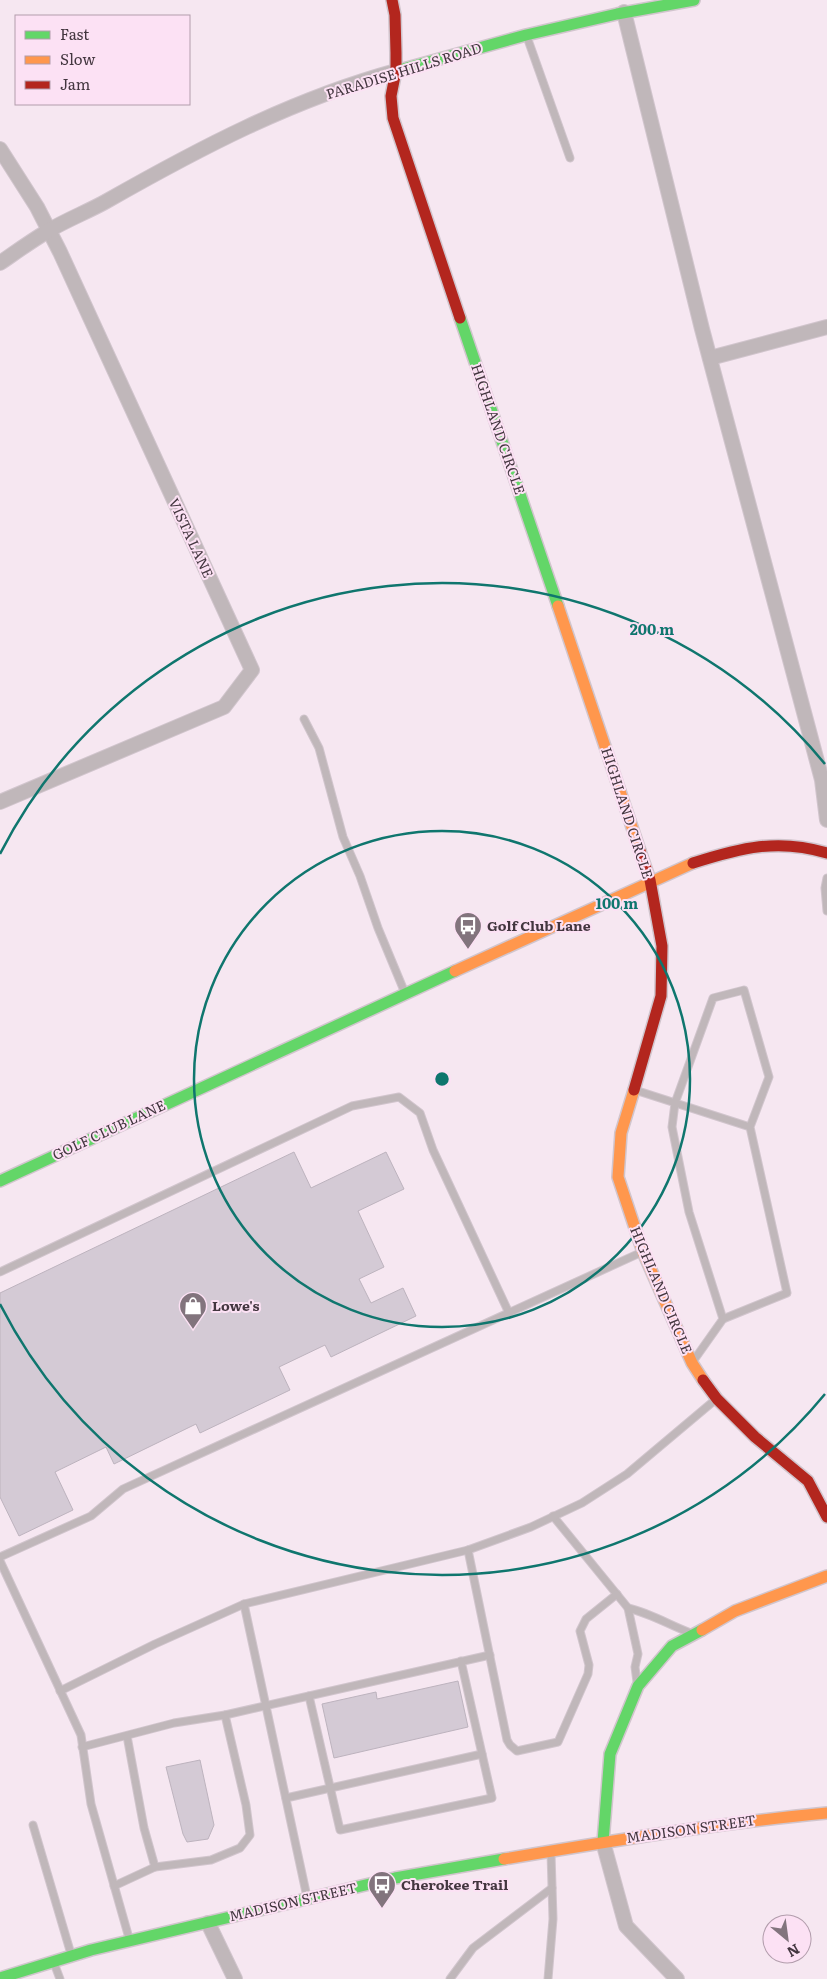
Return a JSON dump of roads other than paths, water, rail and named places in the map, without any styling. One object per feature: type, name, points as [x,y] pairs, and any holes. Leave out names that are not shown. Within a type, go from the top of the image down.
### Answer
[{"type":"street","name":"HIGHLAND CIRCLE","points":[[392,0],[395,15],[396,70],[392,96],[393,118],[650,880],[662,946],[661,996],[621,1132],[618,1177],[643,1252],[692,1362],[717,1398],[755,1437],[808,1481],[827,1517]]},
{"type":"street","name":"PARADISE HILLS ROAD","points":[[0,263],[49,231],[169,165],[233,132],[298,104],[396,70],[526,35],[624,12],[694,0]]},
{"type":"street","points":[[624,12],[710,358],[820,747],[827,820]]},
{"type":"street","name":"VISTA LANE","points":[[0,149],[37,207],[64,261],[252,670],[224,707],[0,802]]},
{"type":"street","points":[[710,358],[827,327]]},
{"type":"street","name":"GOLF CLUB LANE","points":[[2,1177],[683,866],[743,848],[776,845],[804,847],[827,853]]},
{"type":"street","points":[[676,1979],[626,1926],[603,1842],[610,1754],[638,1686],[672,1646],[735,1611],[827,1576]]},
{"type":"street","name":"MADISON STREET","points":[[1,1974],[54,1962],[130,1941],[395,1878],[603,1842],[771,1818],[827,1813]]},
{"type":"street","points":[[208,1923],[235,1979]]},
{"type":"lane","points":[[526,35],[570,158]]},
{"type":"lane","points":[[304,719],[319,748],[343,837],[405,994]]},
{"type":"lane","points":[[827,878],[825,888],[827,911]]},
{"type":"lane","points":[[692,1362],[723,1319],[787,1292],[750,1127],[769,1076],[744,990],[713,998],[675,1103],[672,1128],[689,1212],[723,1319]]},
{"type":"lane","points":[[634,1090],[750,1127]]},
{"type":"lane","points":[[0,1272],[352,1106],[399,1097],[420,1113],[433,1150],[509,1313]]},
{"type":"lane","points":[[0,1557],[91,1516],[123,1489],[643,1252]]},
{"type":"lane","points":[[60,1691],[155,1644],[244,1604],[468,1550],[553,1516],[582,1502],[627,1474],[717,1398]]},
{"type":"lane","points":[[553,1516],[628,1608],[638,1654],[635,1667],[638,1686]]},
{"type":"lane","points":[[468,1550],[507,1740],[510,1746],[517,1751],[558,1742],[588,1674],[589,1665],[580,1631],[586,1619],[617,1594]]},
{"type":"lane","points":[[0,1562],[81,1735],[91,1804],[130,1941]]},
{"type":"lane","points":[[244,1604],[308,1899]]},
{"type":"lane","points":[[628,1608],[645,1612],[664,1623],[693,1634]]},
{"type":"lane","points":[[82,1747],[174,1723],[225,1715],[490,1655]]},
{"type":"lane","points":[[309,1696],[340,1830],[492,1798],[461,1661]]},
{"type":"lane","points":[[114,1886],[155,1867],[211,1860],[240,1848],[250,1836],[246,1805],[225,1715]]},
{"type":"lane","points":[[127,1736],[144,1828],[155,1867]]},
{"type":"lane","points":[[286,1798],[482,1754]]},
{"type":"lane","points":[[33,1825],[71,1956]]},
{"type":"lane","points":[[548,1979],[553,1919],[550,1851]]},
{"type":"lane","points":[[450,1979],[473,1948],[552,1888]]},
{"type":"lane","points":[[54,1962],[60,1979]]},
{"type":"place","name":"Golf Club Lane","points":[[468,950]]},
{"type":"place","name":"Lowe's","points":[[193,1330]]},
{"type":"place","name":"Cherokee Trail","points":[[382,1909]]}]
